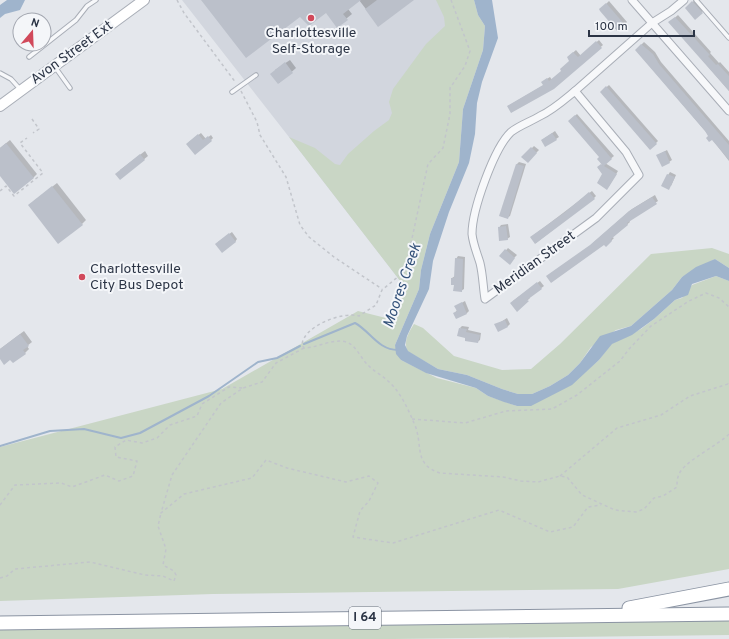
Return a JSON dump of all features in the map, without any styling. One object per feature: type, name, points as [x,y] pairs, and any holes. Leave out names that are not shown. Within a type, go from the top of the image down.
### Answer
[{"type":"highway","points":[[530,616],[628,608],[729,589]]},
{"type":"highway","name":"I 64","points":[[0,623],[729,614]]},
{"type":"main road","name":"Avon Street Ext","points":[[0,106],[144,0]]},
{"type":"street","points":[[632,0],[729,111]]},
{"type":"street","name":"Meridian Street","points":[[574,91],[626,152],[639,175],[596,218],[485,299],[480,262],[474,246],[473,224],[475,213],[495,156],[502,143],[521,125],[542,116],[574,91],[652,23],[671,12],[684,0]]},
{"type":"lane","points":[[29,56],[76,20],[87,6],[96,0]]},
{"type":"lane","points":[[696,0],[729,38]]},
{"type":"lane","points":[[54,66],[70,88]]},
{"type":"lane","points":[[0,73],[12,79],[21,90]]},
{"type":"lane","points":[[232,92],[256,75]]},
{"type":"path","points":[[177,0],[184,13],[239,87],[257,122],[260,135],[286,177],[300,225],[309,237],[334,257],[382,290]]},
{"type":"path","points":[[304,348],[302,345],[302,339],[307,333],[325,322],[345,314],[359,316],[376,305],[382,290],[405,271],[428,164],[443,148],[450,114],[450,88],[468,59],[470,51],[451,0]]},
{"type":"path","points":[[32,119],[40,129],[33,134]]},
{"type":"path","points":[[0,191],[6,186],[14,196],[43,173],[20,143],[27,138]]},
{"type":"path","points":[[412,420],[465,423],[506,411],[552,409],[577,394],[620,361],[629,349],[651,326],[689,301],[706,293],[719,298],[729,307]]},
{"type":"path","points":[[0,578],[7,576],[15,569],[90,562],[145,575],[163,576],[174,581],[176,575],[174,571],[163,565],[166,549],[158,526],[172,475],[221,403],[243,388],[262,382],[276,363],[304,348],[339,342],[346,342],[355,348],[367,364],[390,382],[400,395],[419,438],[420,457],[424,464],[432,471],[440,473],[503,477],[521,482],[538,482],[560,476],[567,477],[572,481],[582,495],[615,510],[624,512],[636,512],[644,509],[654,498],[663,496],[677,486],[680,473],[700,454],[720,443],[729,434]]},
{"type":"path","points":[[560,476],[617,428],[661,415],[690,396],[728,384],[729,387]]},
{"type":"path","points":[[0,505],[15,485],[61,483],[72,488],[105,475],[119,481],[133,476],[137,461],[116,457],[114,447],[126,440],[142,443],[156,438],[170,425],[197,416],[202,404],[229,387],[243,388]]},
{"type":"path","points":[[161,513],[184,494],[252,478],[266,460],[287,468],[346,482],[369,476],[378,483],[369,501],[362,506],[353,537],[393,543],[500,510],[550,532],[573,527],[588,507],[603,505]]},
{"type":"shaded area","points":[[182,0],[460,0],[401,282],[289,137]]},
{"type":"green space","points":[[436,0],[474,0],[478,15],[485,26],[483,50],[463,109],[459,162],[430,234],[421,270],[419,289],[395,345],[401,360],[437,378],[476,388],[488,396],[517,406],[583,374],[599,360],[611,344],[641,329],[675,300],[682,298],[692,285],[716,276],[729,281],[729,569],[618,589],[213,594],[0,601],[0,447],[222,389],[358,311],[390,319],[401,282],[289,137],[315,148],[335,164],[340,165],[348,154],[389,120],[392,113],[389,102],[393,89],[426,44],[445,26],[444,17]]},
{"type":"green space","points":[[712,248],[729,254],[729,268],[715,259],[682,277],[672,290],[631,326],[616,330],[591,347],[580,363],[568,375],[550,386],[532,394],[518,394],[467,375],[438,369],[407,351],[407,337],[414,324],[423,328],[454,356],[502,370],[531,369],[560,344],[651,254]]},
{"type":"green space","points":[[729,617],[729,635],[394,639],[0,639],[0,626]]},
{"type":"water","points":[[7,0],[25,0],[20,10],[5,14],[0,18],[0,5]]},
{"type":"water","points":[[474,0],[492,0],[498,38],[482,82],[477,103],[475,134],[469,163],[449,212],[433,261],[429,289],[407,336],[405,345],[408,351],[438,369],[467,375],[518,394],[532,394],[550,386],[568,375],[580,363],[600,336],[631,326],[672,290],[682,277],[696,267],[715,259],[729,268],[729,281],[716,276],[692,284],[688,295],[675,300],[654,319],[632,335],[612,344],[599,360],[572,385],[531,406],[517,406],[504,402],[488,396],[476,388],[426,373],[401,360],[396,354],[395,345],[419,289],[421,270],[430,234],[459,162],[463,109],[483,50],[485,26],[478,15]]},
{"type":"building","points":[[201,0],[361,0],[343,14],[348,20],[337,28],[326,13],[309,26],[300,17],[246,58]]},
{"type":"building","points":[[377,0],[414,0],[378,27],[365,9]]},
{"type":"building","points":[[692,1],[703,13],[695,20],[685,8]]},
{"type":"building","points":[[606,3],[625,25],[618,32],[599,9]]},
{"type":"building","points":[[675,17],[710,55],[708,56],[716,65],[718,64],[729,76],[729,91],[668,22]]},
{"type":"building","points":[[596,41],[602,48],[554,89],[511,113],[507,106],[543,85],[541,82],[547,78],[549,81],[561,71],[560,69],[569,61],[567,57],[573,52],[578,57]]},
{"type":"building","points":[[641,44],[653,54],[659,64],[729,145],[729,160],[712,140],[709,142],[706,138],[708,136],[705,131],[635,50]]},
{"type":"building","points":[[285,62],[293,73],[278,84],[270,74]]},
{"type":"building","points":[[606,86],[657,144],[650,150],[600,92]]},
{"type":"building","points":[[575,115],[612,159],[604,166],[617,174],[607,190],[597,183],[602,174],[597,167],[601,164],[603,166],[597,159],[599,157],[568,121]]},
{"type":"building","points":[[552,133],[557,140],[545,147],[541,140]]},
{"type":"building","points":[[198,134],[203,140],[208,136],[212,141],[195,155],[186,144]]},
{"type":"building","points":[[6,143],[34,178],[14,194],[0,176],[0,148]]},
{"type":"building","points":[[531,147],[537,153],[528,163],[521,157]]},
{"type":"building","points":[[665,151],[670,163],[662,167],[656,155]]},
{"type":"building","points":[[140,154],[145,160],[120,180],[115,174]]},
{"type":"building","points":[[516,164],[524,166],[508,219],[499,216]]},
{"type":"building","points":[[667,174],[675,177],[669,190],[661,186]]},
{"type":"building","points":[[52,186],[83,225],[58,244],[28,205]]},
{"type":"building","points":[[589,192],[595,199],[535,244],[530,237],[564,213]]},
{"type":"building","points":[[652,197],[657,204],[627,223],[628,225],[611,239],[612,241],[606,247],[604,245],[551,283],[546,276],[590,245],[629,211]]},
{"type":"building","points":[[506,226],[508,240],[499,241],[498,227]]},
{"type":"building","points":[[229,233],[236,242],[222,253],[215,244]]},
{"type":"building","points":[[505,249],[515,258],[510,265],[499,256]]},
{"type":"building","points":[[455,258],[463,259],[462,292],[453,291],[454,285],[451,285],[451,278],[454,278]]},
{"type":"building","points":[[537,282],[542,289],[527,300],[529,301],[517,312],[510,303]]},
{"type":"building","points":[[462,302],[467,314],[456,319],[453,313],[457,311],[454,306]]},
{"type":"building","points":[[505,320],[508,327],[498,332],[494,324]]},
{"type":"building","points":[[459,328],[467,329],[466,332],[480,335],[478,343],[465,341],[465,338],[457,336]]},
{"type":"building","points":[[20,334],[29,346],[23,350],[26,354],[13,363],[10,360],[4,365],[0,359],[0,349]]},
{"type":"waterway","points":[[304,344],[355,323],[380,344],[385,347],[398,350]]},
{"type":"waterway","points":[[0,446],[50,431],[84,429],[121,438],[140,433],[209,396],[258,362],[277,358],[300,346]]},
{"type":"place","name":"Charlottesville Self-Storage","points":[[311,18]]},
{"type":"place","name":"Charlottesville City Bus Depot","points":[[82,277]]},
{"type":"water label","name":"Moores Creek","points":[[403,286]]}]
